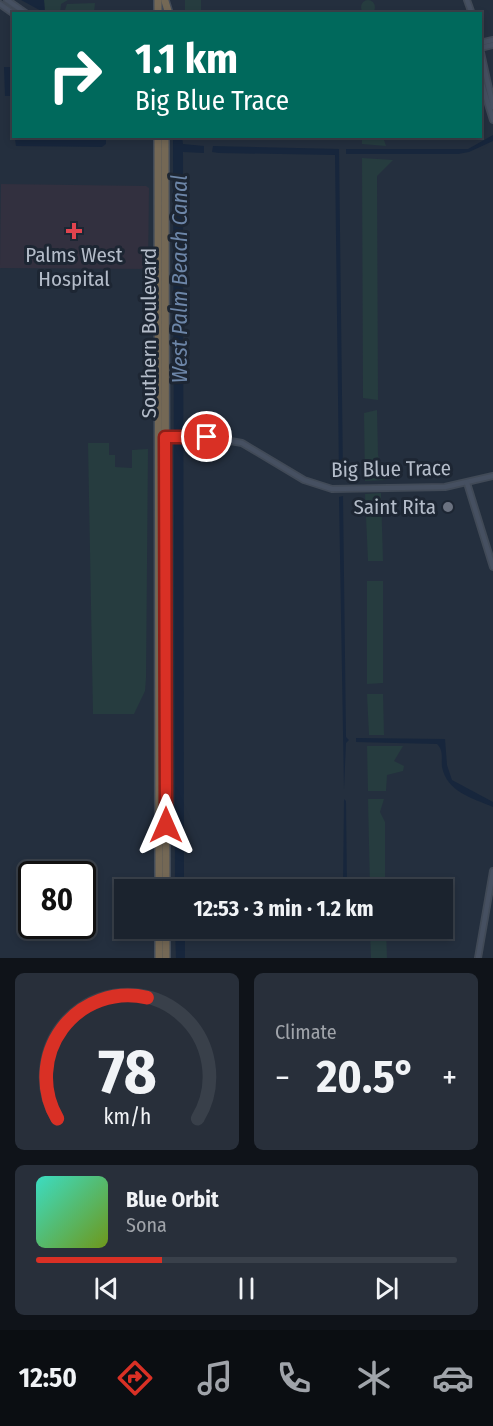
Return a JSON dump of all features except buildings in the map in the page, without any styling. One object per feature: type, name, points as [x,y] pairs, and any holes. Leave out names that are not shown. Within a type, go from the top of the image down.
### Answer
[{"type":"highway","name":"Southern Boulevard","points":[[158,138],[164,437],[166,879]]},
{"type":"highway","name":"Southern Boulevard","points":[[159,879],[165,138]]},
{"type":"highway","points":[[159,939],[159,958]]},
{"type":"highway","points":[[166,939],[166,958]]},
{"type":"street","points":[[7,0],[24,12]]},
{"type":"street","points":[[482,57],[493,106]]},
{"type":"street","points":[[482,84],[493,120]]},
{"type":"street","name":"Big Blue Trace","points":[[164,437],[189,436],[242,443],[304,480],[332,489],[446,488],[467,480],[493,476]]},
{"type":"street","points":[[467,480],[493,567]]},
{"type":"street","points":[[478,958],[493,871]]},
{"type":"shaded area","name":"Palms West Hospital","points":[[1,184],[146,186],[149,188],[148,269],[0,268]]},
{"type":"green space","points":[[44,0],[68,0],[61,4],[60,12],[45,12]]},
{"type":"green space","points":[[185,0],[201,0],[201,12],[185,12]]},
{"type":"green space","points":[[365,0],[371,0],[375,4],[373,12],[361,10],[361,4]]},
{"type":"green space","points":[[95,3],[94,12],[64,12],[67,4]]},
{"type":"green space","points":[[362,138],[383,138],[386,146],[362,144]]},
{"type":"green space","points":[[362,158],[393,160],[377,176],[378,400],[363,398]]},
{"type":"green space","points":[[377,410],[378,455],[386,480],[365,481],[364,413]]},
{"type":"green space","points":[[88,443],[109,443],[109,455],[115,455],[115,467],[132,468],[132,450],[148,449],[146,678],[145,691],[134,714],[93,714]]},
{"type":"green space","points":[[381,493],[383,561],[368,561],[365,494]]},
{"type":"green space","points":[[367,581],[383,581],[383,683],[367,684]]},
{"type":"green space","points":[[367,694],[383,694],[384,735],[369,735]]},
{"type":"green space","points":[[367,746],[403,746],[394,761],[404,766],[403,771],[387,775],[386,791],[368,791]]},
{"type":"green space","points":[[368,799],[384,799],[380,812],[385,822],[385,879],[370,879]]},
{"type":"green space","points":[[370,939],[386,939],[387,958],[371,958]]},
{"type":"water","points":[[21,0],[44,0],[43,12]]},
{"type":"water","points":[[4,67],[12,67],[12,96],[5,96]]},
{"type":"water","points":[[493,135],[493,141],[469,152],[458,154],[346,154],[346,149],[468,149]]},
{"type":"water","points":[[103,138],[106,140],[106,144],[102,147],[16,146],[15,139]]},
{"type":"water","name":"West Palm Beach Canal","points":[[173,138],[182,138],[183,144],[204,146],[204,153],[183,152],[184,879],[175,879]]},
{"type":"water","points":[[213,146],[339,149],[343,477],[339,476],[335,155],[219,153],[212,152]]},
{"type":"water","points":[[343,496],[346,737],[349,740],[346,743],[344,789],[339,497]]},
{"type":"water","points":[[356,738],[445,739],[447,765],[452,780],[493,802],[493,807],[469,797],[449,783],[442,767],[441,752],[437,744],[356,742]]},
{"type":"water","points":[[344,799],[346,801],[347,879],[343,879]]},
{"type":"water","points":[[175,939],[185,939],[185,958],[176,958]]},
{"type":"place","name":"Palms West Hospital","points":[[74,231]]},
{"type":"place","name":"Saint Rita","points":[[448,507]]},
{"type":"route","points":[[166,825],[165,437],[207,437]]}]
